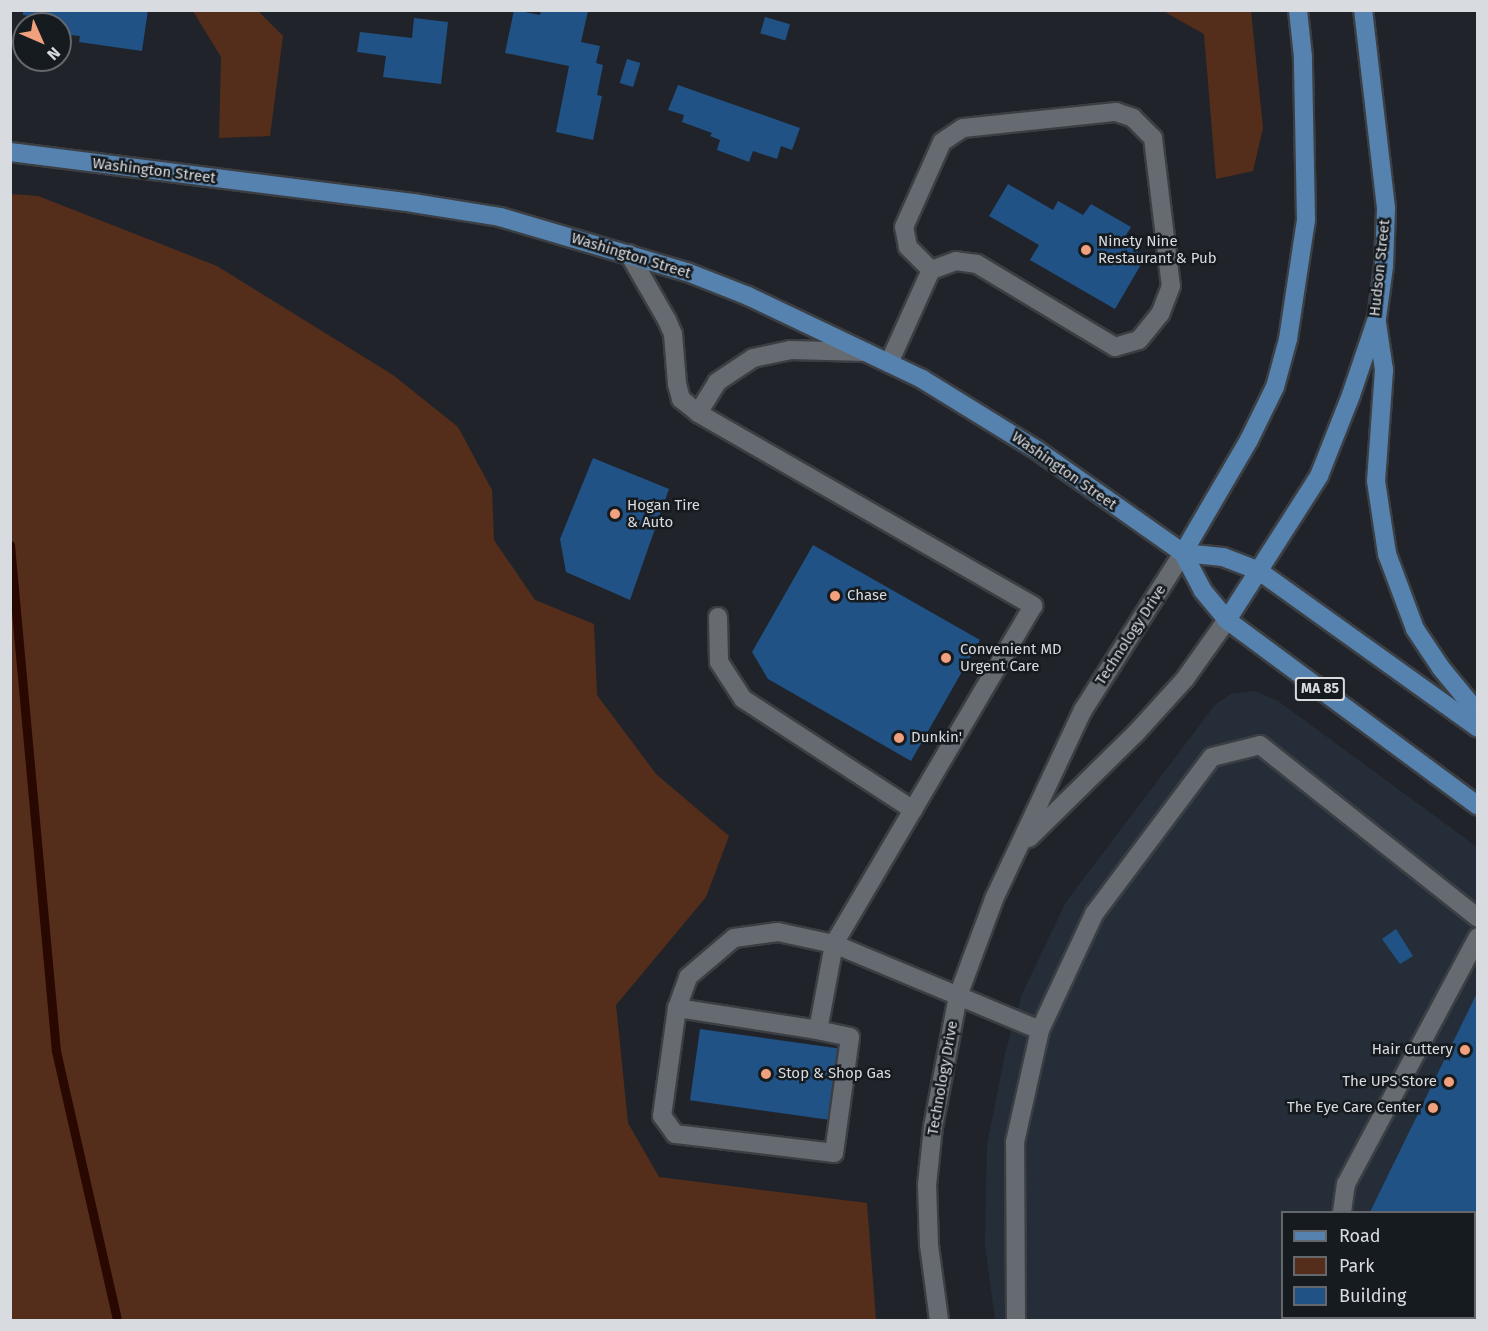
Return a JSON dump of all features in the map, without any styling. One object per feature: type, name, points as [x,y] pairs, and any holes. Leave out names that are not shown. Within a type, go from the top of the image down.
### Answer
[{"type":"main road","points":[[1183,553],[1254,429],[1275,387],[1288,339],[1306,220],[1303,57],[1298,10]]},
{"type":"main road","name":"Hudson Street","points":[[1227,620],[1318,476],[1351,395],[1377,318],[1384,266],[1386,208],[1364,10]]},
{"type":"main road","name":"Washington Street","points":[[10,152],[413,203],[500,217],[687,272],[748,296],[922,379],[1037,450],[1183,553],[1203,591],[1227,620],[1478,806]]},
{"type":"main road","points":[[1377,318],[1384,370],[1376,481],[1387,554],[1415,628],[1441,668],[1478,713]]},
{"type":"main road","name":"Washington Street","points":[[1183,553],[1223,557],[1259,571],[1478,728]]},
{"type":"street","points":[[889,363],[931,270],[956,261],[977,264],[1115,347],[1139,340],[1160,314],[1171,286],[1153,138],[1133,118],[1116,112],[963,128],[942,142],[904,227],[908,248],[931,270]]},
{"type":"street","points":[[629,254],[670,327],[681,399],[698,412],[1033,606],[834,944],[818,1030]]},
{"type":"street","points":[[698,412],[717,382],[753,358],[790,351],[866,352]]},
{"type":"street","name":"Technology Drive","points":[[939,1320],[929,1245],[927,1185],[933,1127],[958,996],[994,899],[1083,710],[1183,553]]},
{"type":"street","points":[[718,617],[718,662],[743,699],[913,810]]},
{"type":"street","name":"Technology Drive","points":[[1019,848],[1136,733],[1185,679],[1227,620]]},
{"type":"street","points":[[1016,1320],[1015,1142],[1040,1030],[1094,914],[1212,757],[1260,745],[1478,918]]},
{"type":"street","points":[[677,1008],[850,1037],[834,1153],[675,1134],[662,1116],[677,1008],[688,976],[734,938],[778,932],[834,944],[1040,1030]]},
{"type":"street","points":[[1342,1211],[1346,1184],[1478,937]]},
{"type":"shaded area","points":[[1255,691],[1278,701],[1477,847],[1477,1320],[995,1320],[985,1244],[987,1145],[1005,1054],[1022,994],[1066,902],[1215,705],[1231,694]]},
{"type":"green space","points":[[193,11],[258,11],[283,36],[270,136],[219,138],[221,57]]},
{"type":"green space","points":[[1163,11],[1251,11],[1263,128],[1253,171],[1216,179],[1204,34]]},
{"type":"green space","points":[[10,194],[38,196],[217,266],[393,375],[458,427],[492,490],[494,540],[535,600],[594,624],[597,695],[656,774],[729,836],[706,897],[616,1005],[628,1123],[659,1177],[867,1203],[876,1320],[11,1320]]},
{"type":"building","points":[[23,10],[148,10],[142,51],[79,42],[80,36],[72,35],[72,12],[23,12]]},
{"type":"building","points":[[514,10],[540,15],[541,10],[588,11],[581,42],[600,46],[596,63],[603,65],[597,95],[602,96],[593,140],[556,132],[569,66],[505,53]]},
{"type":"building","points":[[765,17],[790,24],[785,41],[760,33]]},
{"type":"building","points":[[414,18],[448,22],[441,84],[383,77],[386,56],[357,52],[360,32],[412,38]]},
{"type":"building","points":[[627,59],[640,63],[633,87],[620,83]]},
{"type":"building","points":[[678,85],[800,128],[792,150],[781,146],[777,159],[753,151],[749,162],[717,150],[720,140],[710,136],[712,133],[682,122],[684,115],[668,110]]},
{"type":"building","name":"Ninety Nine Restaurant & Pub","points":[[1008,184],[1053,210],[1058,201],[1083,215],[1091,204],[1131,227],[1122,242],[1146,256],[1115,309],[1030,260],[1039,245],[989,216]]},
{"type":"building","name":"Hogan Tire & Auto","points":[[593,458],[669,489],[630,600],[566,572],[560,539]]},
{"type":"building","points":[[813,545],[980,640],[911,761],[768,679],[752,652]]},
{"type":"building","points":[[1396,929],[1413,956],[1400,964],[1382,939]]},
{"type":"building","points":[[1478,991],[1478,1320],[1392,1319],[1476,1319],[1476,1211],[1370,1211]]},
{"type":"building","name":"Stop & Shop Gas","points":[[700,1029],[841,1049],[831,1120],[690,1100]]},
{"type":"waterway","points":[[10,545],[56,1051],[117,1320]]},
{"type":"place","name":"Ninety Nine Restaurant & Pub","points":[[1086,250]]},
{"type":"place","name":"Hogan Tire & Auto","points":[[615,514]]},
{"type":"place","name":"Chase","points":[[835,596]]},
{"type":"place","name":"Convenient MD Urgent Care","points":[[946,658]]},
{"type":"place","name":"Dunkin'","points":[[899,738]]},
{"type":"place","name":"Hair Cuttery","points":[[1465,1050]]},
{"type":"place","name":"Stop & Shop Gas","points":[[766,1074]]},
{"type":"place","name":"The UPS Store","points":[[1449,1082]]},
{"type":"place","name":"The Eye Care Center","points":[[1433,1108]]}]
